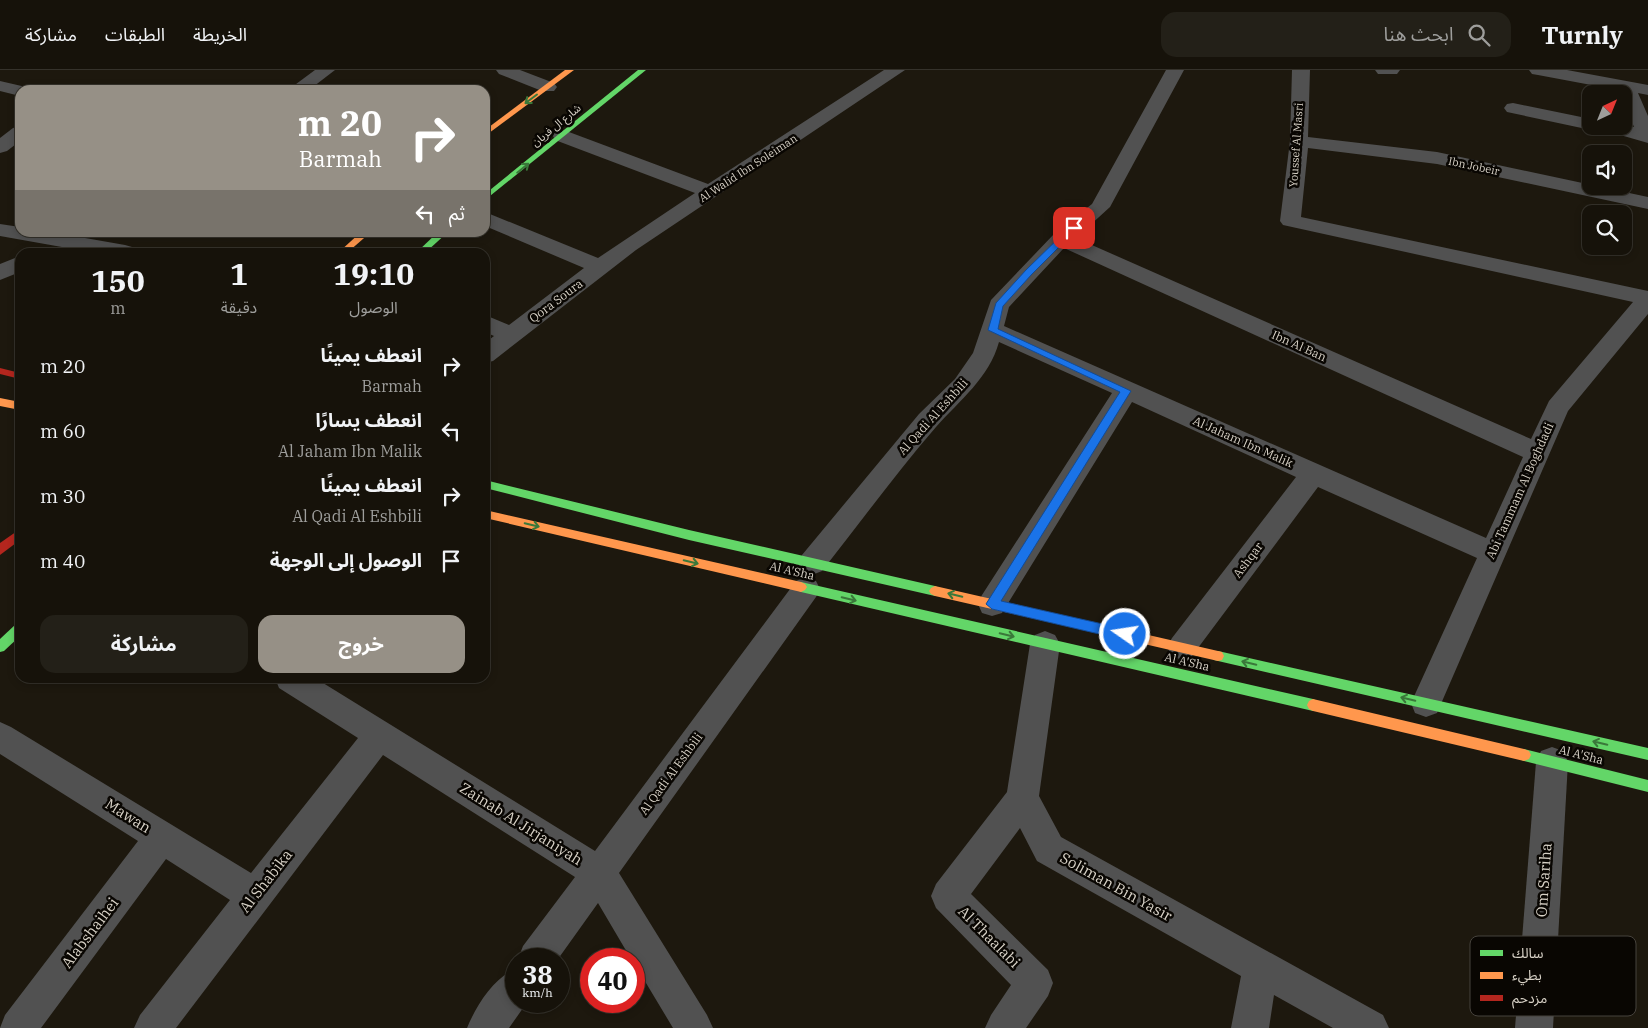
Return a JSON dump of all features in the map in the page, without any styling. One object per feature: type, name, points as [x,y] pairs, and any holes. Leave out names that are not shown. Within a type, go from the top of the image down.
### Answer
[{"type":"street","points":[[505,70],[548,87]]},
{"type":"street","points":[[490,130],[570,70]]},
{"type":"street","name":"شارع ال فريان","points":[[490,194],[642,70]]},
{"type":"street","name":"Al Walid Ibn Soleiman","points":[[600,267],[629,245],[896,70]]},
{"type":"street","name":"Youssef Al Masri","points":[[1301,70],[1298,141],[1290,221],[1648,299]]},
{"type":"street","points":[[1384,70],[1391,70]]},
{"type":"street","points":[[1538,70],[1616,85]]},
{"type":"street","name":"Al Qadi Al Eshbili","points":[[544,948],[809,576],[928,420],[963,385],[984,355],[999,305],[1061,239],[1100,206],[1169,71]]},
{"type":"street","points":[[309,85],[323,79]]},
{"type":"street","points":[[0,86],[15,90]]},
{"type":"street","points":[[1632,88],[1648,90]]},
{"type":"street","points":[[1632,100],[1648,136]]},
{"type":"street","points":[[1512,108],[1582,122]]},
{"type":"street","points":[[1632,132],[1648,136]]},
{"type":"street","points":[[562,136],[710,192]]},
{"type":"street","name":"Ibn Jobeir","points":[[1298,141],[1437,158],[1648,203]]},
{"type":"street","points":[[490,220],[600,267]]},
{"type":"street","points":[[0,230],[15,231]]},
{"type":"street","points":[[50,248],[71,237],[111,248]]},
{"type":"street","points":[[348,248],[360,237]]},
{"type":"street","points":[[426,248],[438,237]]},
{"type":"street","name":"Ibn Al Ban","points":[[1061,239],[1537,453]]},
{"type":"street","points":[[0,273],[15,266]]},
{"type":"street","name":"Qora Soura","points":[[490,351],[600,267]]},
{"type":"street","name":"Abi Tammam Al Boghdadi","points":[[1426,703],[1558,407],[1648,299]]},
{"type":"street","points":[[490,325],[512,335]]},
{"type":"street","name":"Al Jaham Ibn Malik","points":[[993,330],[1492,553]]},
{"type":"street","points":[[0,371],[15,375]]},
{"type":"street","points":[[992,604],[1126,391]]},
{"type":"street","points":[[0,402],[15,405]]},
{"type":"street","name":"Ashqar","points":[[1182,647],[1314,472]]},
{"type":"street","name":"Al A'Sha","points":[[490,485],[1045,644],[1648,786]]},
{"type":"street","name":"Al A'Sha","points":[[490,515],[809,576],[992,604],[1648,754]]},
{"type":"street","points":[[0,550],[15,537]]},
{"type":"street","points":[[0,647],[15,633]]},
{"type":"street","points":[[1022,798],[1045,644]]},
{"type":"street","name":"Zainab Al Jirjaniyah","points":[[298,683],[599,873],[694,1028]]},
{"type":"street","name":"Al Shabika","points":[[153,1028],[380,734]]},
{"type":"street","name":"Mawan","points":[[0,737],[255,895]]},
{"type":"street","name":"Om Sariha","points":[[1540,936],[1552,762]]},
{"type":"street","name":"Soliman Bin Yasir","points":[[1022,798],[1048,849],[1370,1028]]},
{"type":"street","name":"Al Thaalabi","points":[[1004,1028],[1035,983],[948,896],[1022,798]]},
{"type":"street","name":"Alabshaihei","points":[[18,1028],[162,837]]},
{"type":"street","points":[[1250,1028],[1260,967]]},
{"type":"street","points":[[486,1028],[505,1002]]},
{"type":"traffic: fast","points":[[490,194],[642,70]]},
{"type":"traffic: fast","points":[[426,248],[438,237]]},
{"type":"traffic: fast","points":[[490,485],[689,535],[935,591]]},
{"type":"traffic: fast","points":[[801,587],[1313,705]]},
{"type":"traffic: fast","points":[[0,647],[15,633]]},
{"type":"traffic: fast","points":[[1218,656],[1648,754]]},
{"type":"traffic: fast","points":[[1524,755],[1648,786]]},
{"type":"traffic: slow","points":[[490,130],[570,70]]},
{"type":"traffic: slow","points":[[348,248],[361,237]]},
{"type":"traffic: slow","points":[[0,402],[15,405]]},
{"type":"traffic: slow","points":[[490,515],[801,587]]},
{"type":"traffic: slow","points":[[935,591],[1218,656]]},
{"type":"traffic: slow","points":[[1313,705],[1524,755]]},
{"type":"traffic: jam","points":[[0,371],[15,375]]},
{"type":"traffic: jam","points":[[0,550],[15,537]]},
{"type":"route","points":[[1074,228],[1061,239],[999,305],[993,330],[1126,391],[992,604],[1125,634]]}]
